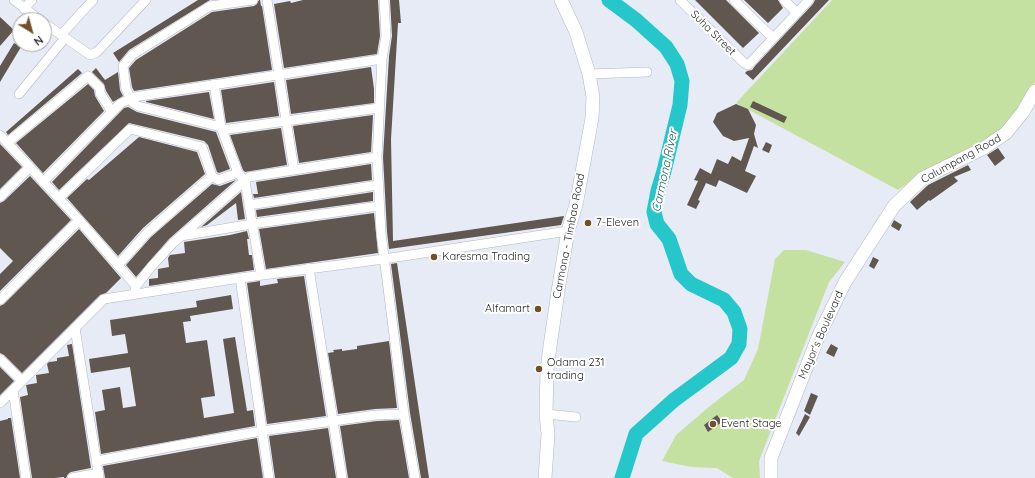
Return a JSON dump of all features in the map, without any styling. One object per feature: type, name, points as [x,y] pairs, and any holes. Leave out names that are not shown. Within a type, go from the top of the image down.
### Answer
[{"type":"main road","name":"Carmona - Timbao Road","points":[[545,478],[548,434],[546,414],[547,370],[568,232],[576,205],[592,118],[593,97],[589,74],[576,32],[561,0]]},
{"type":"main road","name":"Calumpang Road","points":[[897,202],[923,178],[984,148],[1006,133],[1023,112],[1035,91]]},
{"type":"main road","name":"Mayor's Boulevard","points":[[771,478],[771,458],[819,334],[845,282],[897,202]]},
{"type":"street","points":[[14,0],[29,12]]},
{"type":"street","points":[[24,8],[32,0]]},
{"type":"street","points":[[19,94],[93,0]]},
{"type":"street","points":[[52,29],[63,37],[94,54],[146,0]]},
{"type":"street","points":[[253,0],[210,6],[132,55],[122,66],[126,89],[133,102],[138,106],[222,129],[379,108]]},
{"type":"street","points":[[267,0],[280,74],[294,170]]},
{"type":"street","points":[[384,0],[386,36],[382,59],[377,157],[380,233],[404,414],[415,478]]},
{"type":"street","name":"Suha Street","points":[[680,0],[744,63],[748,64],[752,62],[773,38]]},
{"type":"street","points":[[734,0],[773,38],[809,0]]},
{"type":"street","points":[[784,0],[797,13]]},
{"type":"street","points":[[43,182],[112,112],[131,98],[382,59]]},
{"type":"street","points":[[589,74],[647,72]]},
{"type":"street","points":[[7,143],[88,76],[100,88],[100,93],[112,112]]},
{"type":"street","points":[[214,84],[222,129],[238,173],[244,181],[261,275]]},
{"type":"street","points":[[59,198],[130,129],[202,147],[212,176],[218,180],[238,173]]},
{"type":"street","points":[[0,135],[29,168],[79,220],[118,265],[135,290]]},
{"type":"street","points":[[135,290],[150,267],[181,236],[249,177],[377,157]]},
{"type":"street","points":[[0,197],[29,168]]},
{"type":"street","points":[[118,265],[148,233],[212,176]]},
{"type":"street","points":[[248,205],[378,185]]},
{"type":"street","points":[[181,236],[252,224],[379,206]]},
{"type":"street","points":[[0,300],[79,220]]},
{"type":"street","points":[[0,403],[104,299],[135,290],[384,259],[568,232]]},
{"type":"street","points":[[309,268],[342,478]]},
{"type":"street","points":[[240,278],[269,478]]},
{"type":"street","points":[[72,478],[99,476],[75,328]]},
{"type":"street","points":[[0,359],[22,381]]},
{"type":"street","points":[[13,390],[26,478]]},
{"type":"street","points":[[97,461],[180,445],[262,432],[376,416],[404,414]]},
{"type":"street","points":[[546,414],[576,417]]},
{"type":"green space","points":[[832,0],[1035,0],[1035,82],[1006,127],[988,140],[921,174],[898,190],[736,103]]},
{"type":"green space","points":[[784,250],[806,250],[845,262],[829,282],[759,461],[760,478],[733,478],[717,468],[691,467],[662,461],[676,435],[744,380],[758,349],[775,259]]},
{"type":"building","points":[[198,0],[210,0],[129,50],[119,62],[113,53]]},
{"type":"building","points":[[259,0],[262,6],[272,70],[134,91],[129,68],[136,60],[212,12],[254,6]]},
{"type":"building","points":[[303,0],[378,0],[380,36],[377,54],[284,68],[274,4],[290,1],[291,3]]},
{"type":"building","points":[[390,0],[399,0],[401,23],[398,23],[391,139],[393,241],[564,216],[561,225],[389,249],[383,157],[389,56],[392,36]]},
{"type":"building","points":[[695,0],[726,0],[759,33],[743,48]]},
{"type":"building","points":[[744,0],[778,0],[783,8],[768,23]]},
{"type":"building","points":[[815,0],[829,0],[753,80],[745,73],[752,70]]},
{"type":"building","points":[[0,17],[12,28],[12,32],[0,46]]},
{"type":"building","points":[[12,46],[12,52],[18,52],[0,82],[0,66]]},
{"type":"building","points":[[371,67],[374,103],[291,114],[286,80]]},
{"type":"building","points":[[96,68],[105,80],[118,72],[120,90],[123,96],[113,102],[106,91],[104,84],[92,72]]},
{"type":"building","points":[[78,69],[82,73],[8,135],[6,132]]},
{"type":"building","points":[[274,82],[279,116],[226,123],[221,90]]},
{"type":"building","points":[[88,84],[94,90],[95,96],[104,111],[43,173],[16,143]]},
{"type":"building","points":[[209,92],[214,119],[146,102],[146,101]]},
{"type":"building","points":[[753,101],[787,117],[784,123],[750,107]]},
{"type":"building","points":[[736,104],[748,109],[756,125],[754,134],[758,148],[754,146],[745,171],[756,176],[747,193],[719,180],[716,187],[706,183],[698,200],[700,201],[696,209],[687,205],[698,181],[694,180],[700,168],[711,174],[717,159],[728,164],[732,156],[741,161],[749,138],[734,141],[723,136],[713,122],[717,113]]},
{"type":"building","points":[[128,107],[137,112],[216,132],[230,169],[219,173],[217,172],[208,145],[204,141],[129,123],[59,190],[52,182],[124,108]]},
{"type":"building","points":[[373,115],[371,152],[299,163],[293,126]]},
{"type":"building","points":[[281,128],[287,165],[245,172],[230,135]]},
{"type":"building","points":[[139,137],[197,152],[205,174],[143,228],[118,256],[67,198],[87,179],[89,180]]},
{"type":"building","points":[[766,142],[772,145],[769,153],[762,150]]},
{"type":"building","points":[[0,144],[22,167],[0,189]]},
{"type":"building","points":[[998,148],[1005,158],[995,166],[987,155]]},
{"type":"building","points":[[371,164],[372,180],[254,198],[253,194],[258,194],[256,182]]},
{"type":"building","points":[[968,165],[971,170],[954,177],[958,181],[930,201],[929,200],[917,210],[910,202],[928,185]]},
{"type":"building","points":[[30,176],[71,220],[0,291],[0,274],[13,261],[0,248],[0,203]]},
{"type":"building","points":[[236,180],[169,239],[136,277],[126,265],[151,237],[212,184],[220,186]]},
{"type":"building","points":[[241,192],[245,219],[238,220],[236,203],[207,225],[201,227]]},
{"type":"building","points":[[373,192],[373,201],[257,217],[256,210]]},
{"type":"building","points":[[374,213],[378,253],[266,269],[259,229]]},
{"type":"building","points":[[894,220],[902,225],[899,231],[891,226]]},
{"type":"building","points":[[79,229],[121,278],[106,293],[100,295],[22,373],[4,355],[0,353],[0,306],[4,304]]},
{"type":"building","points":[[247,231],[249,239],[247,239],[249,255],[252,255],[254,270],[149,286],[149,279],[158,278],[158,269],[169,267],[168,258],[170,255],[185,253],[184,242]]},
{"type":"building","points":[[873,257],[879,260],[874,269],[869,266]]},
{"type":"building","points":[[397,263],[429,478],[421,478],[410,413],[391,264]]},
{"type":"building","points":[[304,276],[326,416],[267,424],[247,283],[260,281],[260,286],[278,283],[277,279]]},
{"type":"building","points":[[231,295],[233,309],[190,316],[191,321],[183,322],[186,343],[207,340],[215,396],[201,398],[204,418],[234,413],[223,339],[235,337],[247,411],[253,410],[255,426],[101,454],[95,412],[105,410],[102,390],[120,387],[123,408],[136,406],[130,367],[91,373],[89,359],[128,353],[125,334],[112,336],[110,320],[197,307],[196,301]]},
{"type":"building","points":[[389,341],[397,408],[375,409],[338,414],[328,353],[334,352],[333,350],[342,349],[342,351],[357,349],[357,346]]},
{"type":"building","points":[[72,344],[91,468],[71,472],[66,478],[32,478],[20,397],[28,395],[26,385],[37,383],[36,375],[49,373],[47,364],[49,362],[57,361],[57,358],[69,356],[67,345]]},
{"type":"building","points":[[831,344],[838,348],[834,357],[826,353]]},
{"type":"building","points":[[0,367],[14,381],[0,395]]},
{"type":"building","points":[[811,393],[818,396],[810,415],[804,411]]},
{"type":"building","points":[[805,414],[810,417],[799,436],[796,433]]},
{"type":"building","name":"Event Stage","points":[[717,415],[722,422],[708,432],[704,425]]},
{"type":"building","points":[[11,418],[20,478],[0,478],[0,421]]},
{"type":"building","points":[[399,420],[409,478],[348,478],[340,426],[377,421]]},
{"type":"building","points":[[328,428],[336,478],[275,478],[269,436]]},
{"type":"building","points":[[257,438],[263,478],[105,478],[103,466]]},
{"type":"waterway","name":"Carmona River","points":[[609,0],[636,20],[666,47],[677,64],[682,81],[680,105],[654,212],[657,224],[669,239],[681,274],[691,284],[724,300],[734,312],[740,329],[739,344],[731,358],[674,400],[636,434],[622,478]]},
{"type":"place","name":"7-Eleven","points":[[588,223]]},
{"type":"place","name":"Karesma Trading","points":[[434,257]]},
{"type":"place","name":"Alfamart","points":[[538,309]]},
{"type":"place","name":"Odama 231 trading","points":[[539,369]]},
{"type":"place","name":"Event Stage","points":[[713,424]]}]
